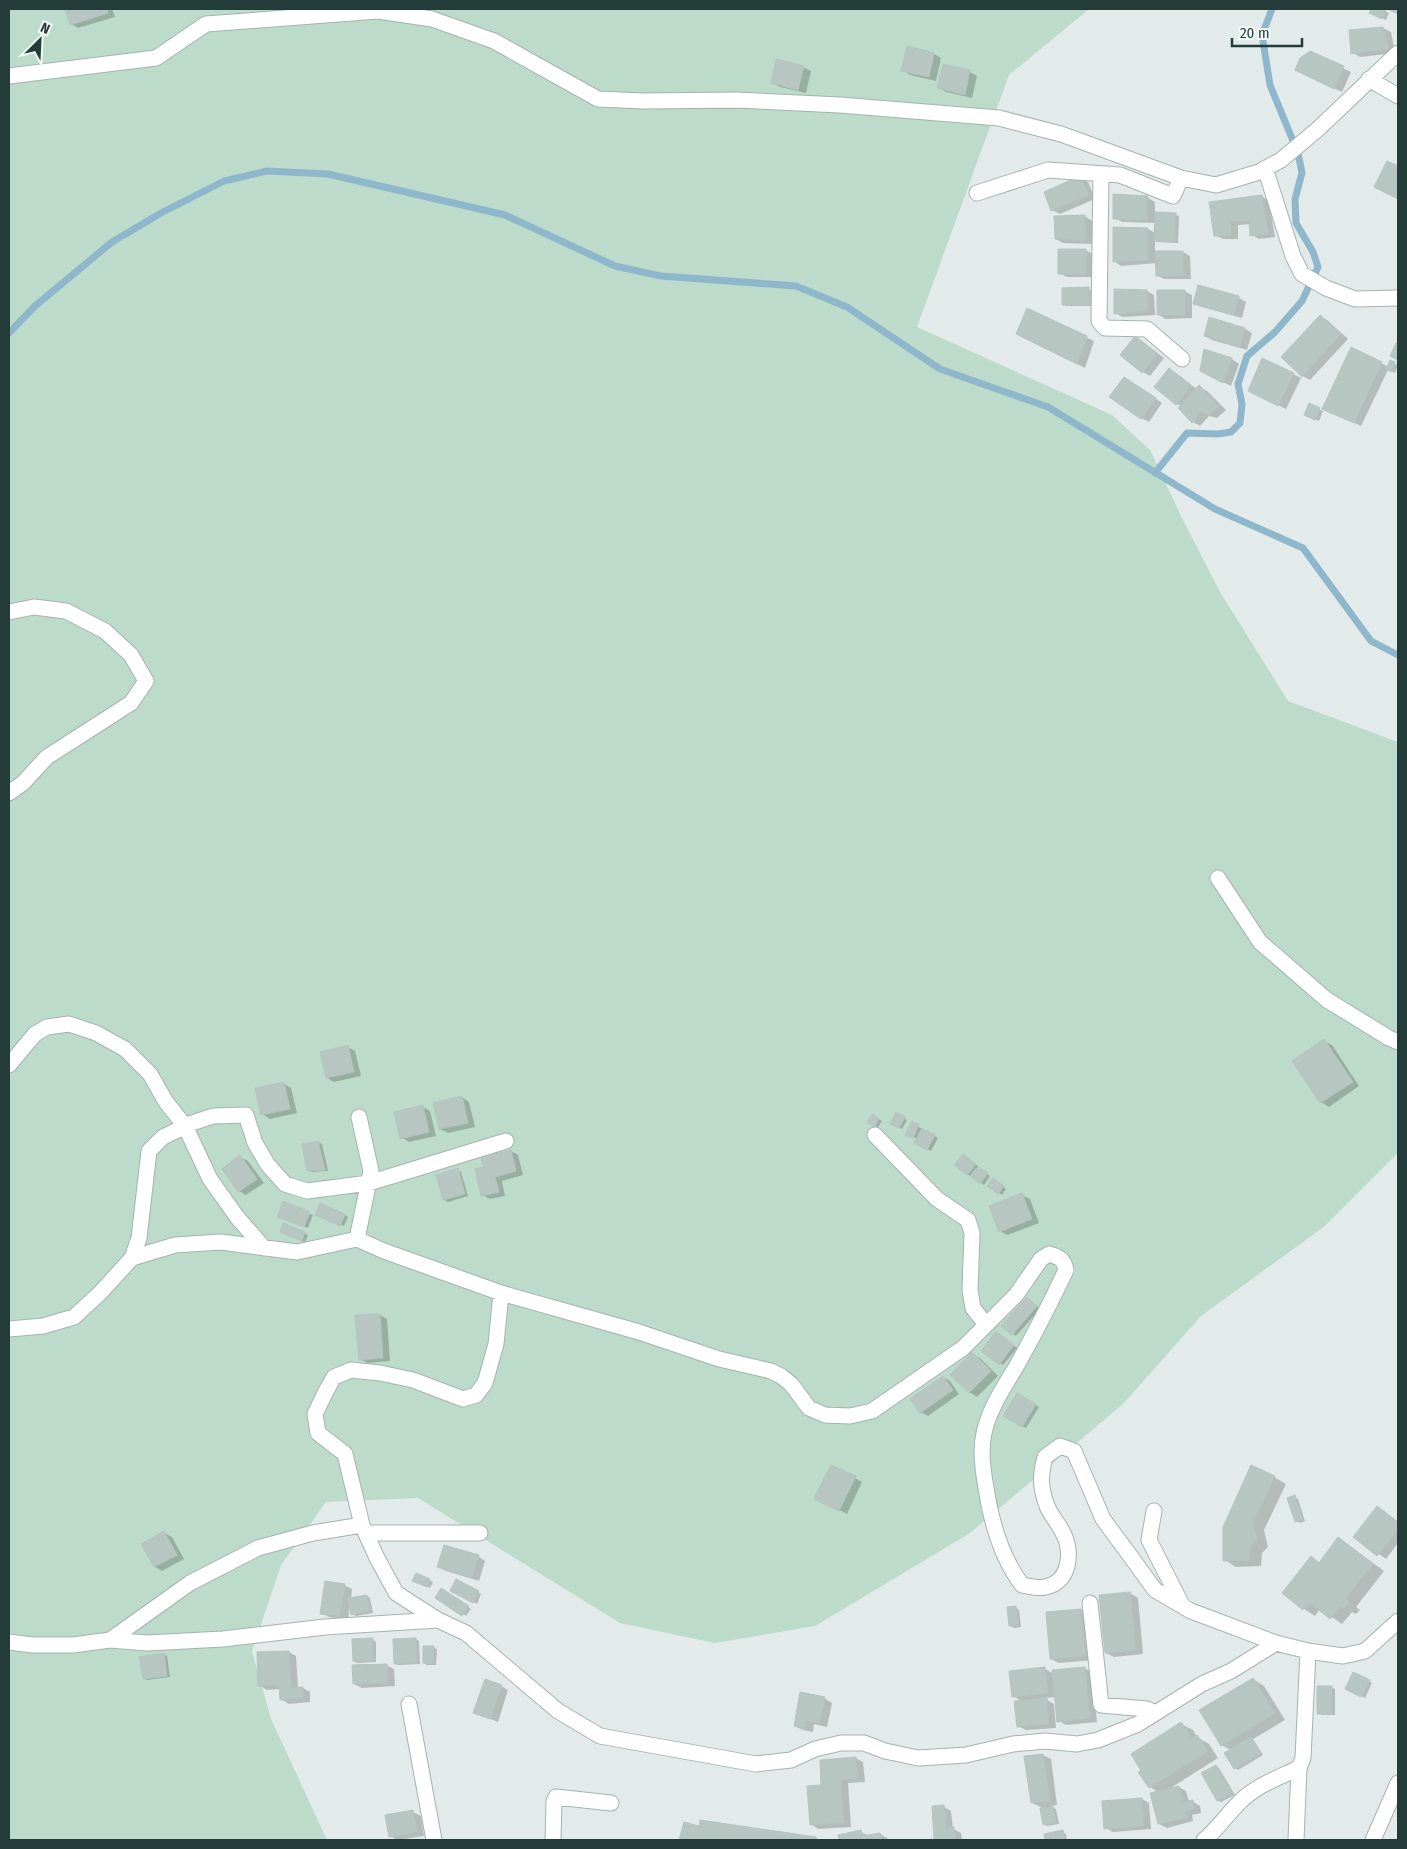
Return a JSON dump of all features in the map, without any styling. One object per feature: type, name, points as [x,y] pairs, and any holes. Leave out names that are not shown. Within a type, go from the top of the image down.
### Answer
[{"type":"street","points":[[9,76],[156,58],[206,24],[378,12],[432,19],[494,41],[598,99],[644,101],[737,100],[840,105],[999,118],[1061,134],[1182,178],[1216,185],[1265,168],[1281,160],[1318,129],[1398,53]]},
{"type":"street","points":[[1369,79],[1398,96]]},
{"type":"street","points":[[1265,168],[1293,256],[1302,274],[1326,288],[1355,299],[1398,298]]},
{"type":"street","points":[[977,193],[1048,170],[1120,175],[1173,196],[1182,178]]},
{"type":"street","points":[[1100,174],[1099,321],[1105,328],[1147,329],[1182,359]]},
{"type":"street","points":[[9,612],[34,607],[66,611],[105,632],[131,655],[146,681],[131,703],[47,757],[23,783],[9,793]]},
{"type":"street","points":[[1218,878],[1260,942],[1327,1000],[1398,1042]]},
{"type":"street","points":[[9,1065],[35,1034],[46,1027],[69,1024],[96,1033],[125,1049],[150,1074],[166,1102],[185,1126],[210,1179],[236,1217],[264,1248]]},
{"type":"street","points":[[9,1329],[43,1326],[74,1317],[100,1294],[132,1258],[139,1238],[148,1151],[163,1137],[185,1126],[213,1116],[246,1115],[255,1143],[268,1166],[285,1184],[306,1191],[369,1183],[506,1141]]},
{"type":"street","points":[[357,1239],[371,1171],[359,1117]]},
{"type":"street","points":[[875,1135],[936,1199],[968,1220],[972,1233],[970,1290],[973,1308],[986,1325]]},
{"type":"street","points":[[132,1258],[175,1245],[221,1242],[297,1252],[357,1239],[384,1251],[501,1293],[639,1332],[719,1359],[771,1371],[792,1384],[809,1408],[825,1415],[850,1416],[872,1411],[963,1348],[1016,1295],[1041,1258],[1049,1254],[1065,1262],[1066,1270],[1020,1359],[995,1401],[984,1433],[984,1476],[992,1520],[1000,1547],[1013,1573],[1022,1585],[1044,1588],[1059,1582],[1066,1570],[1069,1549],[1064,1534],[1047,1507],[1040,1478],[1044,1457],[1060,1446],[1074,1451],[1104,1519],[1155,1590],[1182,1606],[1276,1643],[1308,1651],[1343,1656],[1365,1651],[1398,1621]]},
{"type":"street","points":[[501,1293],[496,1344],[486,1383],[476,1395],[463,1399],[413,1380],[380,1373],[351,1370],[334,1377],[315,1414],[318,1432],[345,1454],[364,1529],[396,1592],[438,1620],[466,1632],[558,1711],[600,1736],[756,1764],[791,1760],[815,1749],[841,1743],[864,1743],[885,1751],[918,1758],[966,1755],[1013,1744],[1045,1741],[1077,1744],[1098,1740],[1138,1724],[1202,1684],[1231,1671],[1276,1643]]},
{"type":"street","points":[[1154,1511],[1149,1540],[1182,1606]]},
{"type":"street","points":[[110,1640],[190,1583],[258,1548],[313,1533],[364,1529],[480,1532]]},
{"type":"street","points":[[1090,1603],[1101,1706],[1147,1710],[1156,1713]]},
{"type":"street","points":[[9,1642],[32,1645],[73,1645],[110,1640],[147,1643],[214,1639],[325,1627],[438,1620]]},
{"type":"street","points":[[1296,1840],[1299,1768],[1303,1758],[1308,1651]]},
{"type":"street","points":[[409,1704],[434,1840]]},
{"type":"street","points":[[1204,1840],[1213,1833],[1244,1798],[1268,1782],[1299,1768]]},
{"type":"street","points":[[1372,1840],[1398,1783]]},
{"type":"street","points":[[553,1840],[554,1802],[556,1797],[611,1803]]},
{"type":"green space","points":[[9,9],[1089,9],[1009,75],[917,327],[1112,415],[1150,450],[1220,592],[1288,701],[1398,742],[1398,1153],[1325,1226],[1201,1316],[1124,1403],[970,1533],[815,1626],[715,1643],[620,1623],[418,1498],[326,1502],[281,1565],[252,1651],[271,1719],[327,1840],[9,1840]]},
{"type":"building","points":[[65,9],[107,9],[108,13],[70,25]]},
{"type":"building","points":[[1371,9],[1386,10],[1382,19],[1369,13]]},
{"type":"building","points":[[1387,9],[1398,9],[1398,14]]},
{"type":"building","points":[[1383,27],[1389,49],[1351,54],[1349,30]]},
{"type":"building","points":[[907,46],[934,53],[929,77],[901,71]]},
{"type":"building","points":[[1310,51],[1344,66],[1334,89],[1295,70],[1300,58]]},
{"type":"building","points":[[776,59],[804,66],[798,90],[771,83]]},
{"type":"building","points":[[943,64],[970,70],[965,95],[937,88]]},
{"type":"building","points":[[1387,161],[1398,166],[1398,199],[1374,187]]},
{"type":"building","points":[[1080,176],[1089,195],[1051,211],[1044,192]]},
{"type":"building","points":[[1113,194],[1148,196],[1147,220],[1113,219]]},
{"type":"building","points":[[1262,195],[1268,234],[1250,236],[1249,221],[1231,221],[1231,236],[1214,236],[1209,202]]},
{"type":"building","points":[[1155,212],[1176,213],[1175,242],[1154,241]]},
{"type":"building","points":[[1085,215],[1086,241],[1055,239],[1054,216]]},
{"type":"building","points":[[1113,227],[1148,228],[1148,260],[1113,262]]},
{"type":"building","points":[[1058,249],[1086,249],[1086,274],[1058,274]]},
{"type":"building","points":[[1155,251],[1183,251],[1184,276],[1156,276]]},
{"type":"building","points":[[1198,285],[1239,296],[1234,315],[1193,304]]},
{"type":"building","points":[[1089,287],[1089,305],[1062,305],[1062,288]]},
{"type":"building","points":[[1114,289],[1147,290],[1148,311],[1114,314]]},
{"type":"building","points":[[1157,290],[1185,290],[1185,315],[1157,315]]},
{"type":"building","points":[[1027,308],[1087,336],[1077,364],[1016,334]]},
{"type":"building","points":[[1320,315],[1341,334],[1302,377],[1281,357]]},
{"type":"building","points":[[1209,317],[1245,328],[1240,347],[1204,336]]},
{"type":"building","points":[[1135,336],[1157,353],[1142,373],[1120,355]]},
{"type":"building","points":[[1396,343],[1398,344],[1398,360],[1390,356]]},
{"type":"building","points":[[1351,347],[1382,362],[1354,423],[1322,409]]},
{"type":"building","points":[[1204,349],[1232,358],[1223,383],[1200,371]]},
{"type":"building","points":[[1262,358],[1294,373],[1278,406],[1248,391]]},
{"type":"building","points":[[1390,360],[1395,362],[1392,372],[1386,370]]},
{"type":"building","points":[[1169,368],[1191,385],[1176,405],[1154,387]]},
{"type":"building","points":[[1124,377],[1156,398],[1141,419],[1109,397]]},
{"type":"building","points":[[1199,385],[1219,406],[1209,415],[1201,412],[1192,423],[1178,408]]},
{"type":"building","points":[[1309,403],[1320,408],[1315,420],[1304,415]]},
{"type":"building","points":[[1324,1039],[1353,1082],[1320,1103],[1292,1061]]},
{"type":"building","points":[[348,1045],[354,1072],[326,1078],[320,1052]]},
{"type":"building","points":[[284,1082],[290,1109],[261,1115],[255,1088]]},
{"type":"building","points":[[462,1096],[468,1123],[439,1129],[433,1103]]},
{"type":"building","points":[[423,1105],[429,1132],[400,1139],[394,1112]]},
{"type":"building","points":[[896,1112],[905,1117],[899,1128],[890,1124]]},
{"type":"building","points":[[873,1114],[879,1119],[874,1127],[867,1122]]},
{"type":"building","points":[[912,1121],[919,1125],[913,1138],[905,1135]]},
{"type":"building","points":[[922,1128],[935,1135],[927,1150],[914,1143]]},
{"type":"building","points":[[318,1141],[325,1170],[307,1171],[302,1144]]},
{"type":"building","points":[[511,1150],[516,1171],[495,1177],[499,1192],[481,1196],[475,1169],[483,1167],[481,1158]]},
{"type":"building","points":[[963,1154],[976,1164],[967,1175],[954,1165]]},
{"type":"building","points":[[240,1155],[257,1179],[238,1192],[222,1169]]},
{"type":"building","points":[[978,1167],[988,1173],[980,1184],[971,1177]]},
{"type":"building","points":[[458,1168],[465,1194],[443,1200],[436,1175]]},
{"type":"building","points":[[993,1178],[1004,1186],[998,1194],[987,1186]]},
{"type":"building","points":[[1022,1193],[1032,1219],[999,1232],[989,1206]]},
{"type":"building","points":[[283,1201],[310,1212],[304,1227],[277,1217]]},
{"type":"building","points":[[320,1203],[345,1214],[340,1226],[315,1215]]},
{"type":"building","points":[[283,1223],[305,1232],[302,1241],[280,1232]]},
{"type":"building","points":[[1027,1297],[1037,1306],[1012,1335],[1001,1326]]},
{"type":"building","points":[[380,1314],[383,1358],[359,1360],[355,1315]]},
{"type":"building","points":[[996,1331],[1014,1345],[999,1365],[981,1351]]},
{"type":"building","points":[[972,1352],[991,1371],[969,1393],[950,1375]]},
{"type":"building","points":[[943,1376],[953,1390],[920,1413],[910,1399]]},
{"type":"building","points":[[1017,1393],[1036,1404],[1022,1427],[1003,1416]]},
{"type":"building","points":[[831,1465],[856,1476],[839,1511],[814,1499]]},
{"type":"building","points":[[1251,1465],[1275,1476],[1253,1523],[1257,1540],[1250,1546],[1250,1560],[1223,1561],[1223,1527]]},
{"type":"building","points":[[1295,1495],[1303,1519],[1295,1522],[1287,1498]]},
{"type":"building","points":[[1377,1506],[1398,1522],[1398,1530],[1377,1556],[1353,1537]]},
{"type":"building","points":[[164,1531],[177,1555],[154,1567],[141,1544]]},
{"type":"building","points":[[1338,1537],[1373,1564],[1345,1599],[1349,1603],[1343,1609],[1340,1606],[1330,1619],[1309,1602],[1303,1610],[1282,1593],[1311,1556],[1319,1563]]},
{"type":"building","points":[[444,1545],[479,1555],[472,1578],[437,1567]]},
{"type":"building","points":[[416,1573],[430,1579],[427,1587],[412,1581]]},
{"type":"building","points":[[456,1579],[479,1591],[473,1603],[450,1591]]},
{"type":"building","points":[[325,1581],[345,1584],[340,1616],[320,1614]]},
{"type":"building","points":[[441,1588],[469,1606],[462,1616],[435,1598]]},
{"type":"building","points":[[1130,1592],[1136,1650],[1105,1653],[1099,1595]]},
{"type":"building","points":[[367,1595],[370,1611],[351,1615],[348,1598]]},
{"type":"building","points":[[1016,1606],[1018,1625],[1009,1626],[1007,1607]]},
{"type":"building","points":[[1081,1609],[1086,1656],[1050,1659],[1046,1612]]},
{"type":"building","points":[[373,1638],[373,1661],[353,1661],[352,1639]]},
{"type":"building","points":[[416,1638],[417,1663],[394,1664],[393,1639]]},
{"type":"building","points":[[423,1646],[434,1646],[433,1664],[423,1663]]},
{"type":"building","points":[[289,1651],[291,1688],[303,1687],[303,1698],[280,1700],[279,1685],[258,1686],[257,1652]]},
{"type":"building","points":[[164,1653],[167,1676],[143,1679],[139,1657]]},
{"type":"building","points":[[387,1664],[388,1683],[353,1684],[352,1665]]},
{"type":"building","points":[[1045,1667],[1048,1693],[1012,1697],[1009,1671]]},
{"type":"building","points":[[1085,1667],[1090,1718],[1057,1722],[1052,1670]]},
{"type":"building","points":[[1353,1672],[1370,1680],[1361,1697],[1345,1689]]},
{"type":"building","points":[[1253,1678],[1275,1713],[1221,1746],[1199,1710]]},
{"type":"building","points":[[485,1679],[502,1685],[490,1719],[473,1713]]},
{"type":"building","points":[[1317,1686],[1332,1686],[1332,1714],[1317,1714]]},
{"type":"building","points":[[800,1692],[825,1697],[820,1723],[806,1721],[805,1729],[794,1726]]},
{"type":"building","points":[[1047,1698],[1049,1724],[1017,1727],[1014,1701]]},
{"type":"building","points":[[1181,1722],[1192,1739],[1197,1735],[1208,1751],[1149,1788],[1138,1772],[1141,1771],[1131,1754]]},
{"type":"building","points":[[1251,1737],[1261,1753],[1234,1769],[1224,1753]]},
{"type":"building","points":[[1043,1754],[1050,1801],[1031,1803],[1024,1756]]},
{"type":"building","points":[[856,1757],[858,1778],[841,1780],[844,1823],[810,1825],[807,1786],[821,1785],[820,1760]]},
{"type":"building","points":[[1216,1765],[1232,1793],[1217,1801],[1201,1773]]},
{"type":"building","points":[[1179,1786],[1183,1802],[1193,1800],[1194,1809],[1185,1811],[1187,1818],[1158,1824],[1150,1793]]},
{"type":"building","points":[[1142,1798],[1144,1826],[1104,1829],[1102,1801]]},
{"type":"building","points":[[944,1805],[946,1828],[954,1827],[955,1840],[934,1840],[932,1806]]},
{"type":"building","points":[[1053,1806],[1056,1823],[1043,1825],[1040,1808]]},
{"type":"building","points":[[413,1810],[417,1832],[389,1837],[385,1815]]},
{"type":"building","points":[[700,1820],[816,1837],[816,1840],[679,1840],[684,1822],[699,1826]]},
{"type":"building","points":[[861,1830],[863,1836],[880,1833],[882,1840],[839,1840],[838,1835]]},
{"type":"building","points":[[1063,1830],[1065,1840],[1045,1840],[1044,1834]]},
{"type":"waterway","points":[[1155,473],[1187,433],[1218,434],[1231,432],[1240,423],[1242,404],[1238,384],[1247,356],[1275,332],[1302,301],[1318,267],[1313,252],[1296,223],[1295,199],[1302,173],[1298,153],[1270,85],[1262,35],[1272,9]]},
{"type":"waterway","points":[[9,333],[35,306],[112,242],[161,213],[224,181],[267,171],[328,174],[505,215],[615,266],[661,276],[796,286],[847,307],[940,369],[1048,407],[1215,509],[1303,548],[1371,641],[1398,655]]}]
